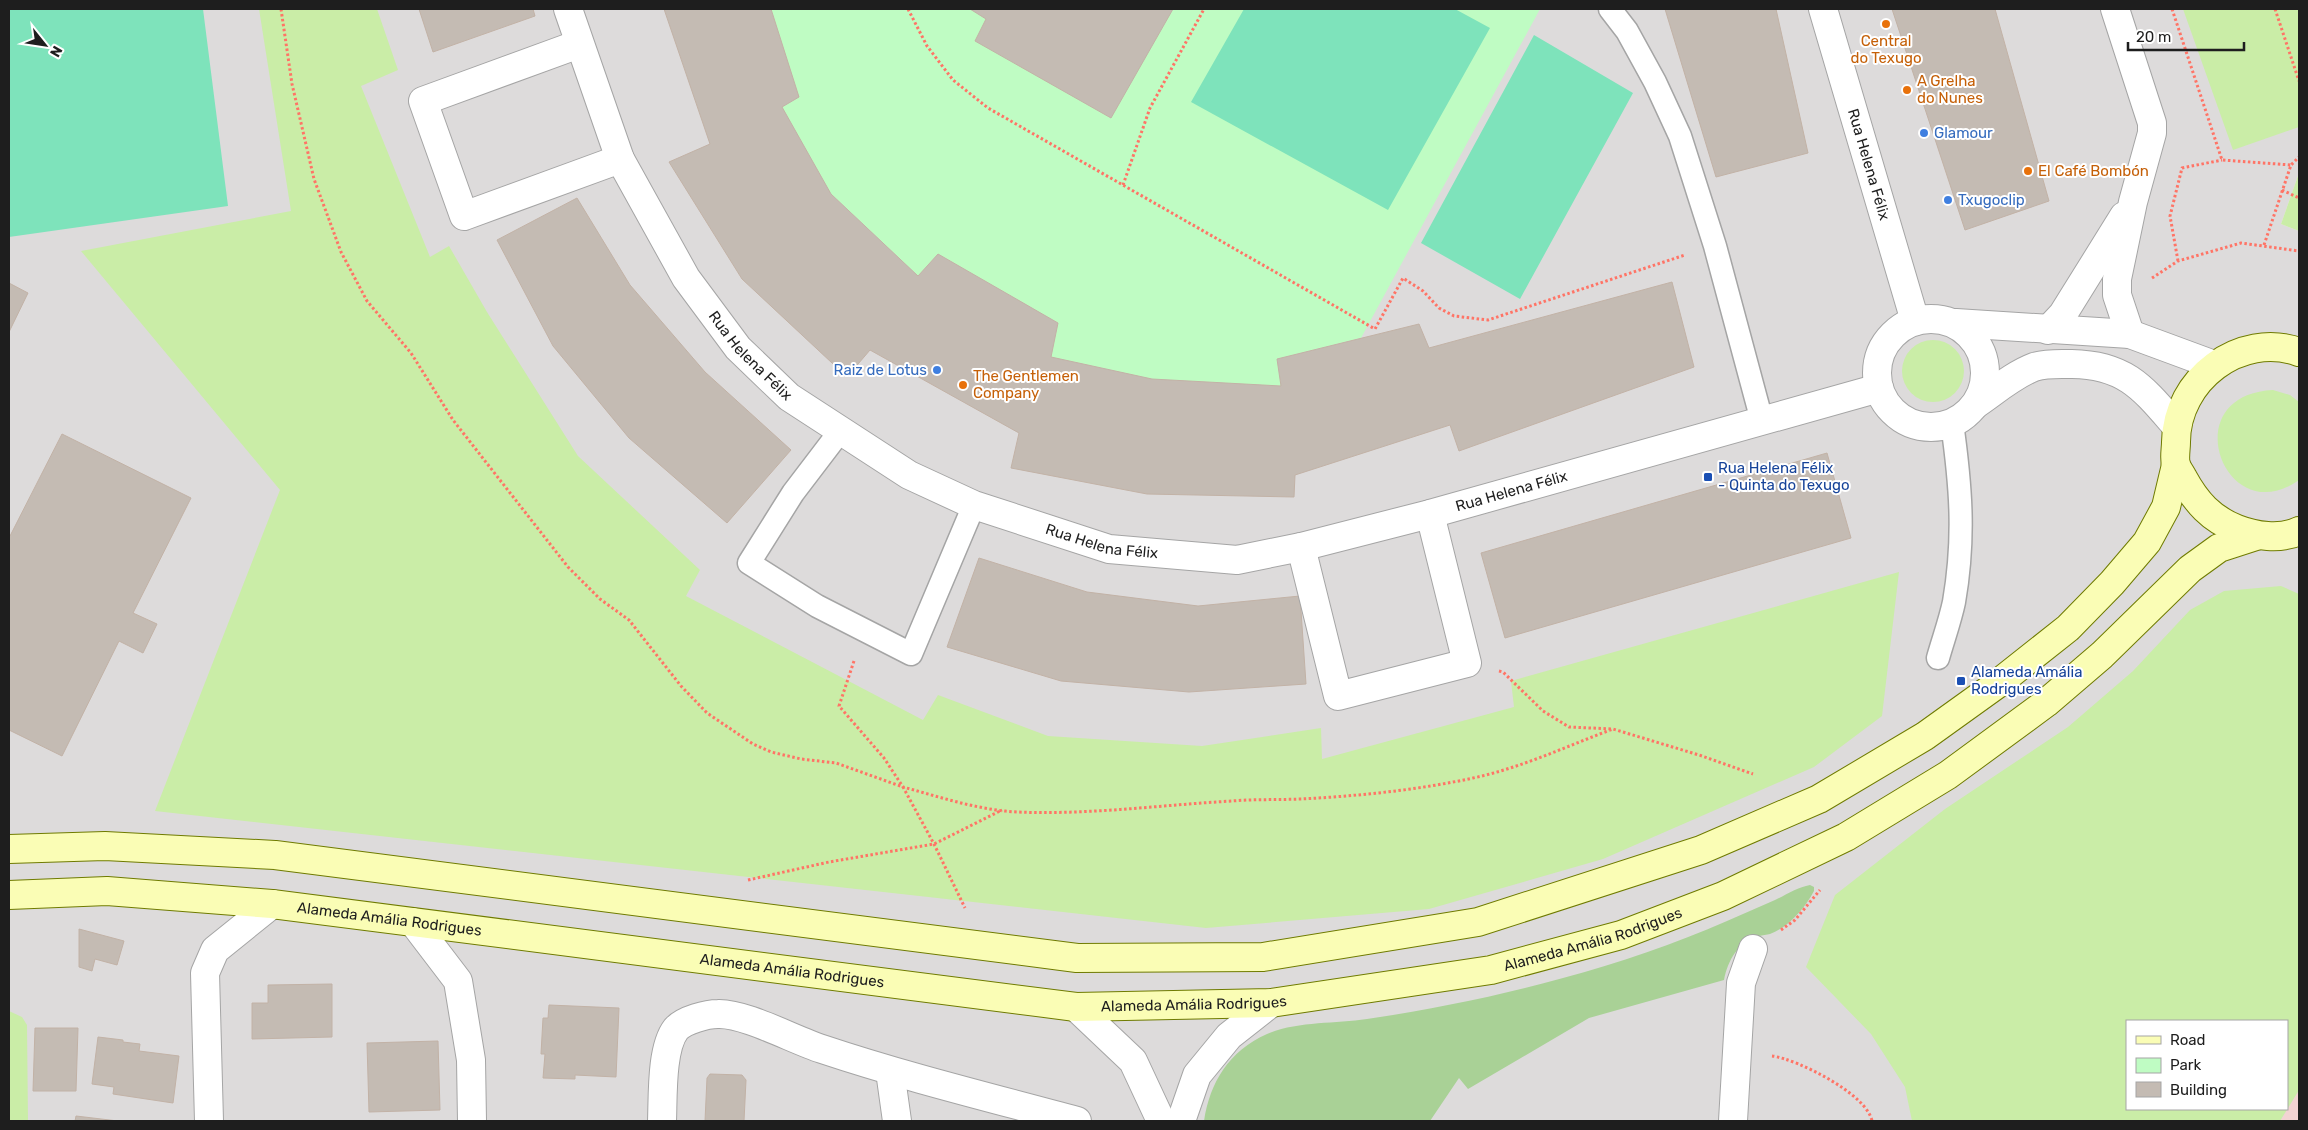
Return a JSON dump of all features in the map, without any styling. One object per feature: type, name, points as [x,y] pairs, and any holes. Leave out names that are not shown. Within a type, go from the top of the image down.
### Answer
[{"type":"street","name":"Rua Helena Félix","points":[[568,9],[620,159],[686,278],[738,348],[789,397],[909,475],[974,505],[1109,549],[1237,560],[1301,548],[1430,514],[1879,388]]},
{"type":"street","name":"Rua Helena Félix","points":[[1823,9],[1915,320]]},
{"type":"street","points":[[2115,9],[2152,123],[2152,133],[2134,202],[2118,279],[2117,295],[2130,334]]},
{"type":"street","points":[[579,44],[423,101],[464,216],[620,159]]},
{"type":"street","points":[[2048,330],[2063,314],[2134,202]]},
{"type":"street","points":[[2176,426],[2140,387],[2113,369],[2096,364],[2065,364],[2035,367],[2020,374],[1952,423],[1938,427],[1922,426],[1908,422],[1895,413],[1885,402],[1879,388],[1877,371],[1880,354],[1888,340],[1900,328],[1915,320],[1935,318],[1956,323],[2130,334],[2214,365]]},
{"type":"street","points":[[1956,323],[1968,332],[1978,345],[1984,359],[1986,375],[1983,390],[1976,404]]},
{"type":"street","points":[[13,848],[105,846],[275,855],[1077,958],[1263,957],[1478,922],[1701,850],[1819,799],[1925,736],[1996,685],[2068,628],[2147,542],[2166,507],[2176,465],[2176,426],[2190,392],[2214,365],[2248,349],[2285,348],[2299,352]]},
{"type":"street","points":[[2176,465],[2194,498],[2221,523],[2256,536],[2297,534]]},
{"type":"street","points":[[1301,548],[1338,696],[1467,663],[1430,514]]},
{"type":"street","name":"Alameda Amália Rodrigues","points":[[9,895],[108,891],[272,904],[1076,1007],[1270,1003],[1491,970],[1621,935],[1723,896],[1846,837],[1948,775],[2046,703],[2144,615],[2190,569],[2219,548],[2256,536]]},
{"type":"street","points":[[209,1121],[205,973],[215,950],[272,904]]},
{"type":"street","points":[[413,922],[458,981],[471,1060],[472,1121]]},
{"type":"street","points":[[1733,1121],[1741,983],[1753,949]]},
{"type":"street","points":[[1181,1121],[1196,1075],[1229,1036],[1270,1003]]},
{"type":"street","points":[[1076,1007],[1133,1061],[1161,1121]]},
{"type":"street","points":[[662,1121],[664,1058],[676,1028],[699,1016],[720,1013],[752,1022],[819,1048],[890,1071],[1077,1121]]},
{"type":"street","points":[[890,1071],[897,1121]]},
{"type":"lane","points":[[1610,9],[1627,31],[1680,136],[1715,246],[1762,421]]},
{"type":"lane","points":[[1938,658],[1953,604],[1962,533],[1960,482],[1952,423]]},
{"type":"lane","points":[[840,430],[793,493],[749,563],[817,606],[864,632],[911,654],[974,505]]},
{"type":"path","points":[[281,9],[292,84],[314,179],[341,252],[367,301],[411,353],[453,420],[568,567],[600,599],[629,620],[681,686],[707,713],[753,744],[771,752],[801,759],[836,763],[902,787],[968,805],[1002,810],[1076,812],[1161,807],[1232,800],[1302,799],[1432,785],[1475,778],[1525,762],[1613,729]]},
{"type":"path","points":[[908,9],[927,46],[953,80],[988,108],[1375,329],[1403,278],[1423,291],[1439,308],[1454,316],[1488,320],[1715,246]]},
{"type":"path","points":[[1123,185],[1150,108],[1204,9]]},
{"type":"path","points":[[2172,9],[2222,160]]},
{"type":"path","points":[[2275,9],[2299,81]]},
{"type":"path","points":[[2264,245],[2291,166],[2299,157]]},
{"type":"path","points":[[2178,261],[2170,216],[2182,168],[2222,160],[2291,166]]},
{"type":"path","points":[[2282,190],[2299,198]]},
{"type":"path","points":[[2117,295],[2131,292],[2178,261],[2241,243],[2299,251]]},
{"type":"path","points":[[864,632],[839,706],[884,758],[902,787],[934,844],[968,917]]},
{"type":"path","points":[[1467,663],[1503,672],[1543,711],[1569,727],[1613,729],[1699,754],[1753,774]]},
{"type":"path","points":[[739,882],[830,862],[934,844],[1002,810]]},
{"type":"path","points":[[1736,1052],[1776,1056],[1824,1075],[1855,1097],[1872,1121]]},
{"type":"shaded area","points":[[9,9],[2299,9],[2299,173],[2281,224],[2299,231],[2299,1121],[9,1121]]},
{"type":"shaded area","points":[[2299,1090],[2299,1121],[2280,1121]]},
{"type":"green space","points":[[9,9],[203,9],[228,206],[9,237]]},
{"type":"green space","points":[[259,9],[377,9],[398,70],[361,86],[430,257],[449,246],[487,312],[578,456],[700,570],[686,596],[923,720],[938,695],[1048,736],[1202,746],[1321,728],[1322,759],[1514,707],[1511,681],[1899,572],[1882,716],[1814,767],[1603,859],[1429,909],[1206,928],[155,811],[280,490],[81,251],[291,211]]},
{"type":"green space","points":[[771,9],[1540,9],[1361,338],[1277,359],[1281,386],[1152,379],[1051,357],[1058,323],[938,254],[918,276],[831,194],[782,107],[799,97]]},
{"type":"green space","points":[[1244,9],[1455,9],[1490,28],[1388,210],[1191,102]]},
{"type":"green space","points":[[2183,9],[2299,9],[2299,127],[2233,150]]},
{"type":"green space","points":[[1534,35],[1633,93],[1520,299],[1421,243]]},
{"type":"green space","points":[[2299,173],[2299,231],[2281,224]]},
{"type":"green space","points":[[1933,340],[1945,342],[1955,349],[1962,359],[1964,371],[1962,383],[1955,393],[1945,400],[1933,402],[1921,400],[1911,393],[1904,383],[1902,371],[1904,359],[1911,349],[1921,342]]},
{"type":"green space","points":[[2273,390],[2290,395],[2299,402],[2299,480],[2273,492],[2250,489],[2232,476],[2221,457],[2218,435],[2224,414],[2242,397]]},
{"type":"green space","points":[[2281,586],[2299,594],[2299,1090],[2288,1108],[2288,1020],[2126,1020],[2126,1110],[2287,1110],[2280,1121],[1912,1121],[1905,1087],[1871,1034],[1806,967],[1835,895],[1945,809],[2068,727],[2133,671],[2190,610],[2224,591]]},
{"type":"green space","points":[[1810,885],[1814,887],[1814,891],[1796,916],[1777,931],[1752,939],[1740,947],[1731,959],[1724,980],[1589,1018],[1468,1089],[1459,1078],[1430,1121],[1204,1121],[1211,1093],[1224,1069],[1242,1049],[1267,1034],[1303,1025],[1355,1021],[1441,1006],[1514,991],[1563,978],[1667,945]]},
{"type":"green space","points":[[9,1011],[22,1017],[27,1025],[28,1121],[9,1121]]},
{"type":"building","points":[[419,9],[533,9],[535,16],[433,52]]},
{"type":"building","points":[[664,9],[771,9],[799,97],[782,107],[831,194],[918,276],[938,254],[1058,323],[1051,357],[1152,379],[1281,386],[1277,359],[1419,324],[1429,348],[1672,282],[1694,367],[1459,451],[1450,425],[1295,475],[1294,497],[1147,494],[1011,468],[1019,433],[870,350],[847,377],[742,279],[669,162],[710,144]]},
{"type":"building","points":[[970,9],[1173,9],[1111,118],[975,41],[986,19]]},
{"type":"building","points":[[1665,9],[1776,9],[1808,153],[1716,177]]},
{"type":"building","points":[[1892,9],[1995,9],[2049,201],[1965,230]]},
{"type":"building","points":[[577,198],[630,285],[705,372],[791,450],[727,523],[629,438],[553,346],[497,240]]},
{"type":"building","points":[[9,283],[28,293],[9,332]]},
{"type":"building","points":[[62,434],[191,498],[133,613],[157,624],[143,653],[119,641],[62,756],[9,730],[9,535]]},
{"type":"building","points":[[1827,453],[1851,538],[1505,638],[1481,553]]},
{"type":"building","points":[[979,558],[1087,592],[1198,606],[1300,596],[1306,684],[1189,692],[1061,681],[947,647]]},
{"type":"building","points":[[79,929],[124,941],[117,965],[95,959],[92,971],[79,967]]},
{"type":"building","points":[[332,984],[332,1037],[252,1039],[252,1003],[268,1003],[268,985]]},
{"type":"building","points":[[549,1005],[619,1008],[616,1077],[575,1075],[575,1079],[543,1078],[545,1054],[541,1054],[543,1018],[548,1018]]},
{"type":"building","points":[[35,1028],[78,1028],[76,1091],[33,1091]]},
{"type":"building","points":[[98,1037],[140,1044],[139,1051],[179,1056],[173,1103],[113,1094],[114,1087],[92,1084]]},
{"type":"building","points":[[438,1041],[440,1110],[369,1112],[367,1043]]},
{"type":"building","points":[[710,1074],[742,1075],[746,1080],[744,1121],[705,1121],[707,1078]]},
{"type":"building","points":[[76,1116],[118,1121],[75,1121]]},
{"type":"place","name":"Central do Texugo","points":[[1886,24]]},
{"type":"place","name":"A Grelha do Nunes","points":[[1907,90]]},
{"type":"place","name":"Glamour","points":[[1924,133]]},
{"type":"place","name":"El Café Bombón","points":[[2028,171]]},
{"type":"place","name":"Txugoclip","points":[[1948,200]]},
{"type":"place","name":"Raiz de Lotus","points":[[937,370]]},
{"type":"place","name":"The Gentlemen Company","points":[[963,385]]},
{"type":"place","name":"Rua Helena Félix - Quinta do Texugo","points":[[1708,477]]},
{"type":"place","name":"Alameda Amália Rodrigues","points":[[1961,681]]}]
